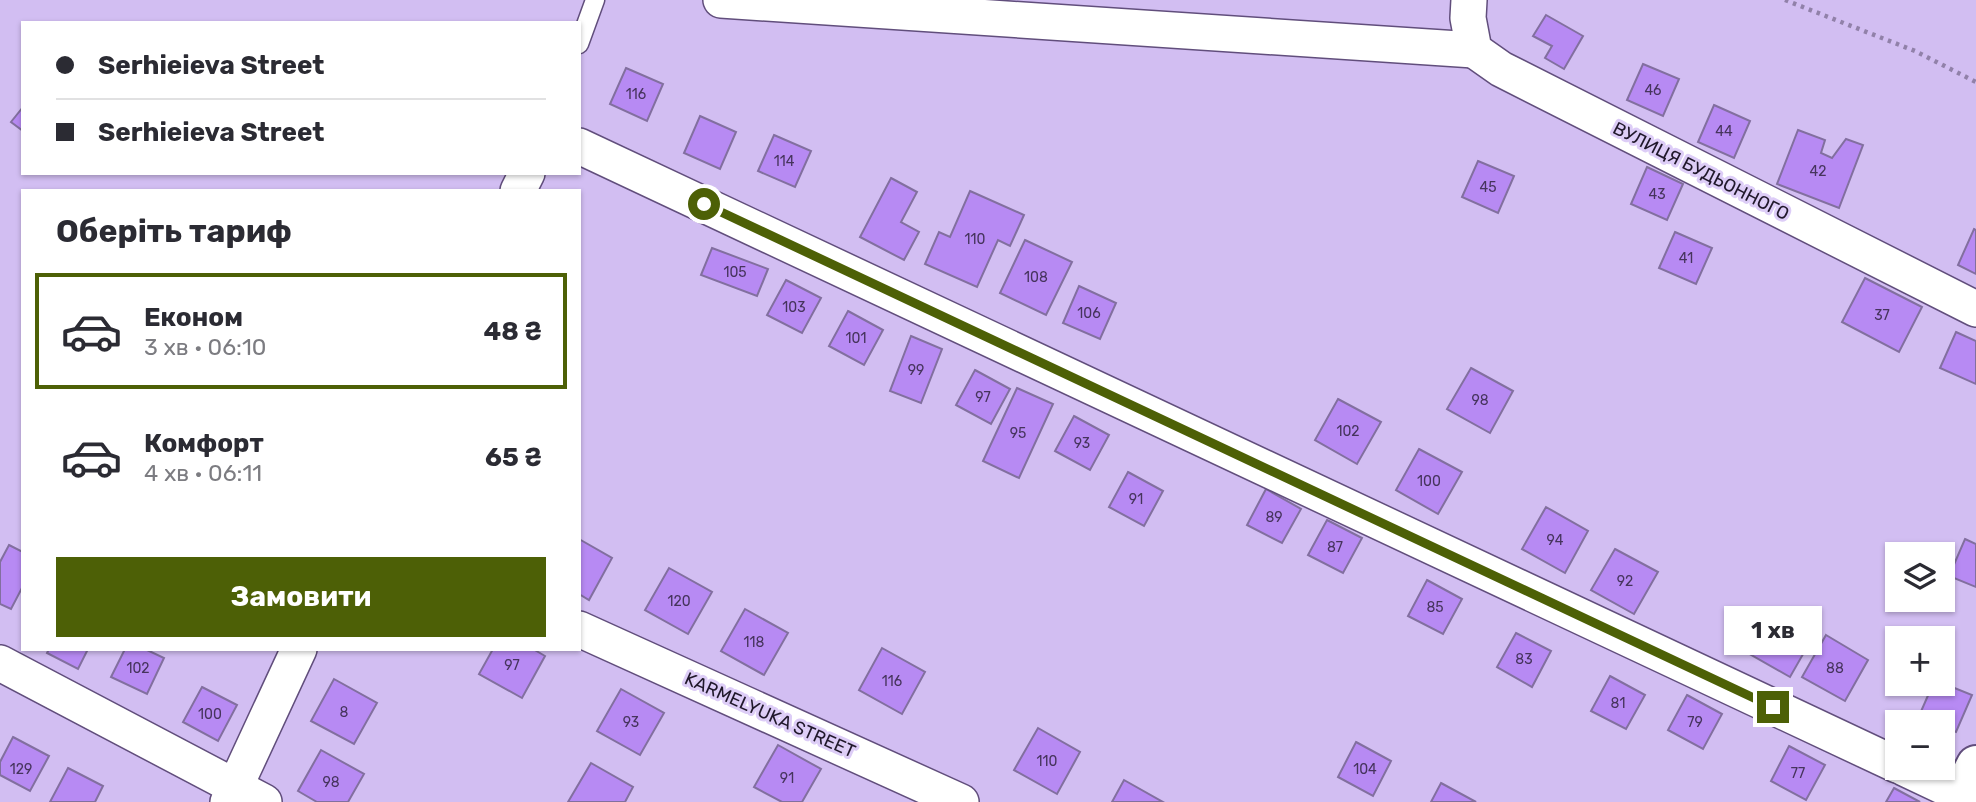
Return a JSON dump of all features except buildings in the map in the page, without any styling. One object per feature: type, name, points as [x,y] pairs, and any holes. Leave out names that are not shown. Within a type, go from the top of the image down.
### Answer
[{"type":"street","points":[[722,0],[1474,50],[1468,18],[1469,0]]},
{"type":"street","name":"ВУЛИЦЯ БУДЬОННОГО","points":[[1474,50],[1500,69],[1976,309]]},
{"type":"street","points":[[581,147],[1885,759]]},
{"type":"street","name":"KARMELYUKA STREET","points":[[581,630],[961,802]]},
{"type":"street","points":[[0,663],[242,797],[298,651]]},
{"type":"street","points":[[1937,780],[1967,791]]},
{"type":"lane","points":[[581,38],[595,0]]},
{"type":"path","points":[[1785,0],[1915,51],[1976,82]]},
{"type":"route","points":[[704,204],[1773,707]]}]
